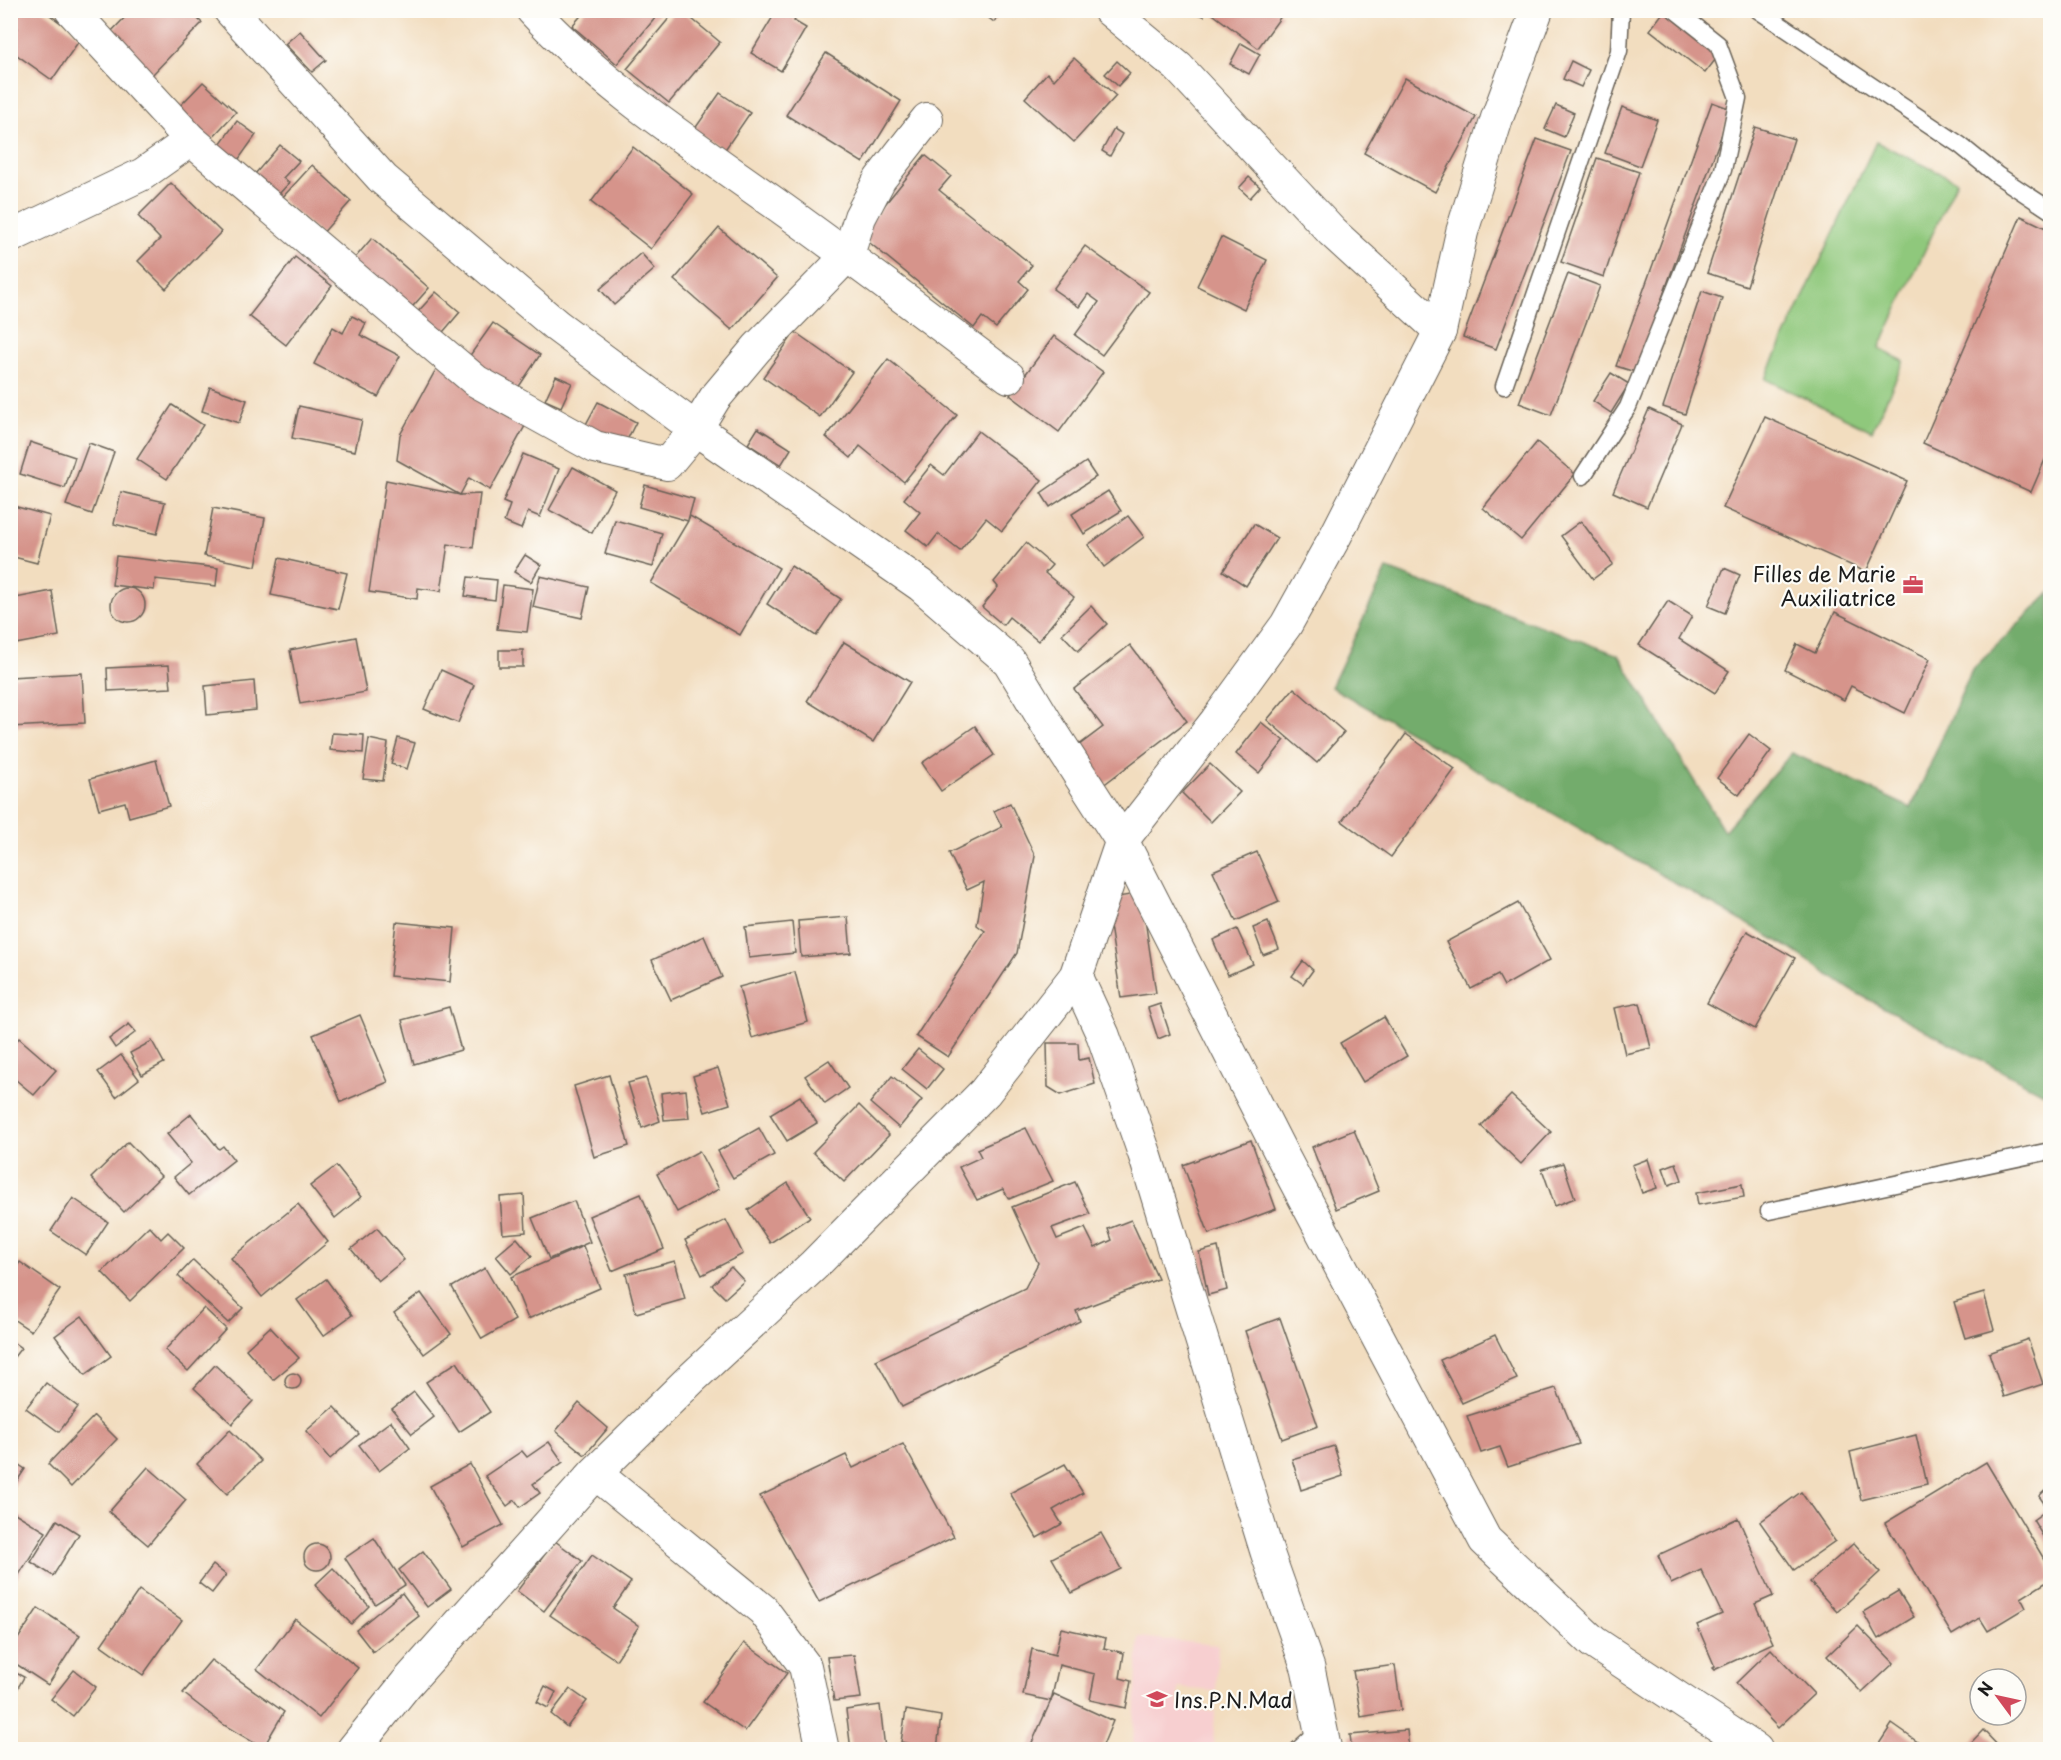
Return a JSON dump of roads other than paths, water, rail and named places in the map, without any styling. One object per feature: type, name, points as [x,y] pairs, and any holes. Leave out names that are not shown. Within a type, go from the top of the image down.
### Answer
[{"type":"street","points":[[71,10],[191,140],[476,381],[595,447],[667,464],[696,429],[715,398],[758,348],[848,255],[860,217],[880,179],[927,118]]},
{"type":"street","points":[[230,10],[383,179],[557,326],[696,429],[921,585],[1009,661],[1122,841],[1284,1159],[1485,1540],[1593,1642],[1756,1749]]},
{"type":"street","points":[[532,10],[556,36],[631,101],[848,255],[1009,378]]},
{"type":"street","points":[[1109,10],[1178,67],[1332,232],[1440,330]]},
{"type":"street","points":[[353,1749],[406,1684],[595,1473],[691,1379],[814,1265],[985,1092],[1076,976],[1122,841],[1216,721],[1286,625],[1335,537],[1440,330],[1461,232],[1497,118],[1537,10]]},
{"type":"street","points":[[10,237],[143,174],[191,140]]},
{"type":"street","points":[[1076,976],[1103,1035],[1145,1155],[1267,1552],[1308,1668],[1315,1742]]},
{"type":"street","points":[[595,1473],[763,1610],[805,1666],[822,1749]]},
{"type":"lane","points":[[1504,386],[1619,51],[1621,10]]},
{"type":"lane","points":[[1583,476],[1628,407],[1723,170],[1738,98],[1718,44],[1675,10]]},
{"type":"lane","points":[[1758,10],[1960,145],[1997,175],[2050,210]]},
{"type":"lane","points":[[1769,1211],[2050,1151]]},
{"type":"place","name":"Filles de Marie Auxiliatrice","points":[[1913,585]]},
{"type":"place","name":"Ins.P.N.Mad","points":[[1157,1699]]}]
